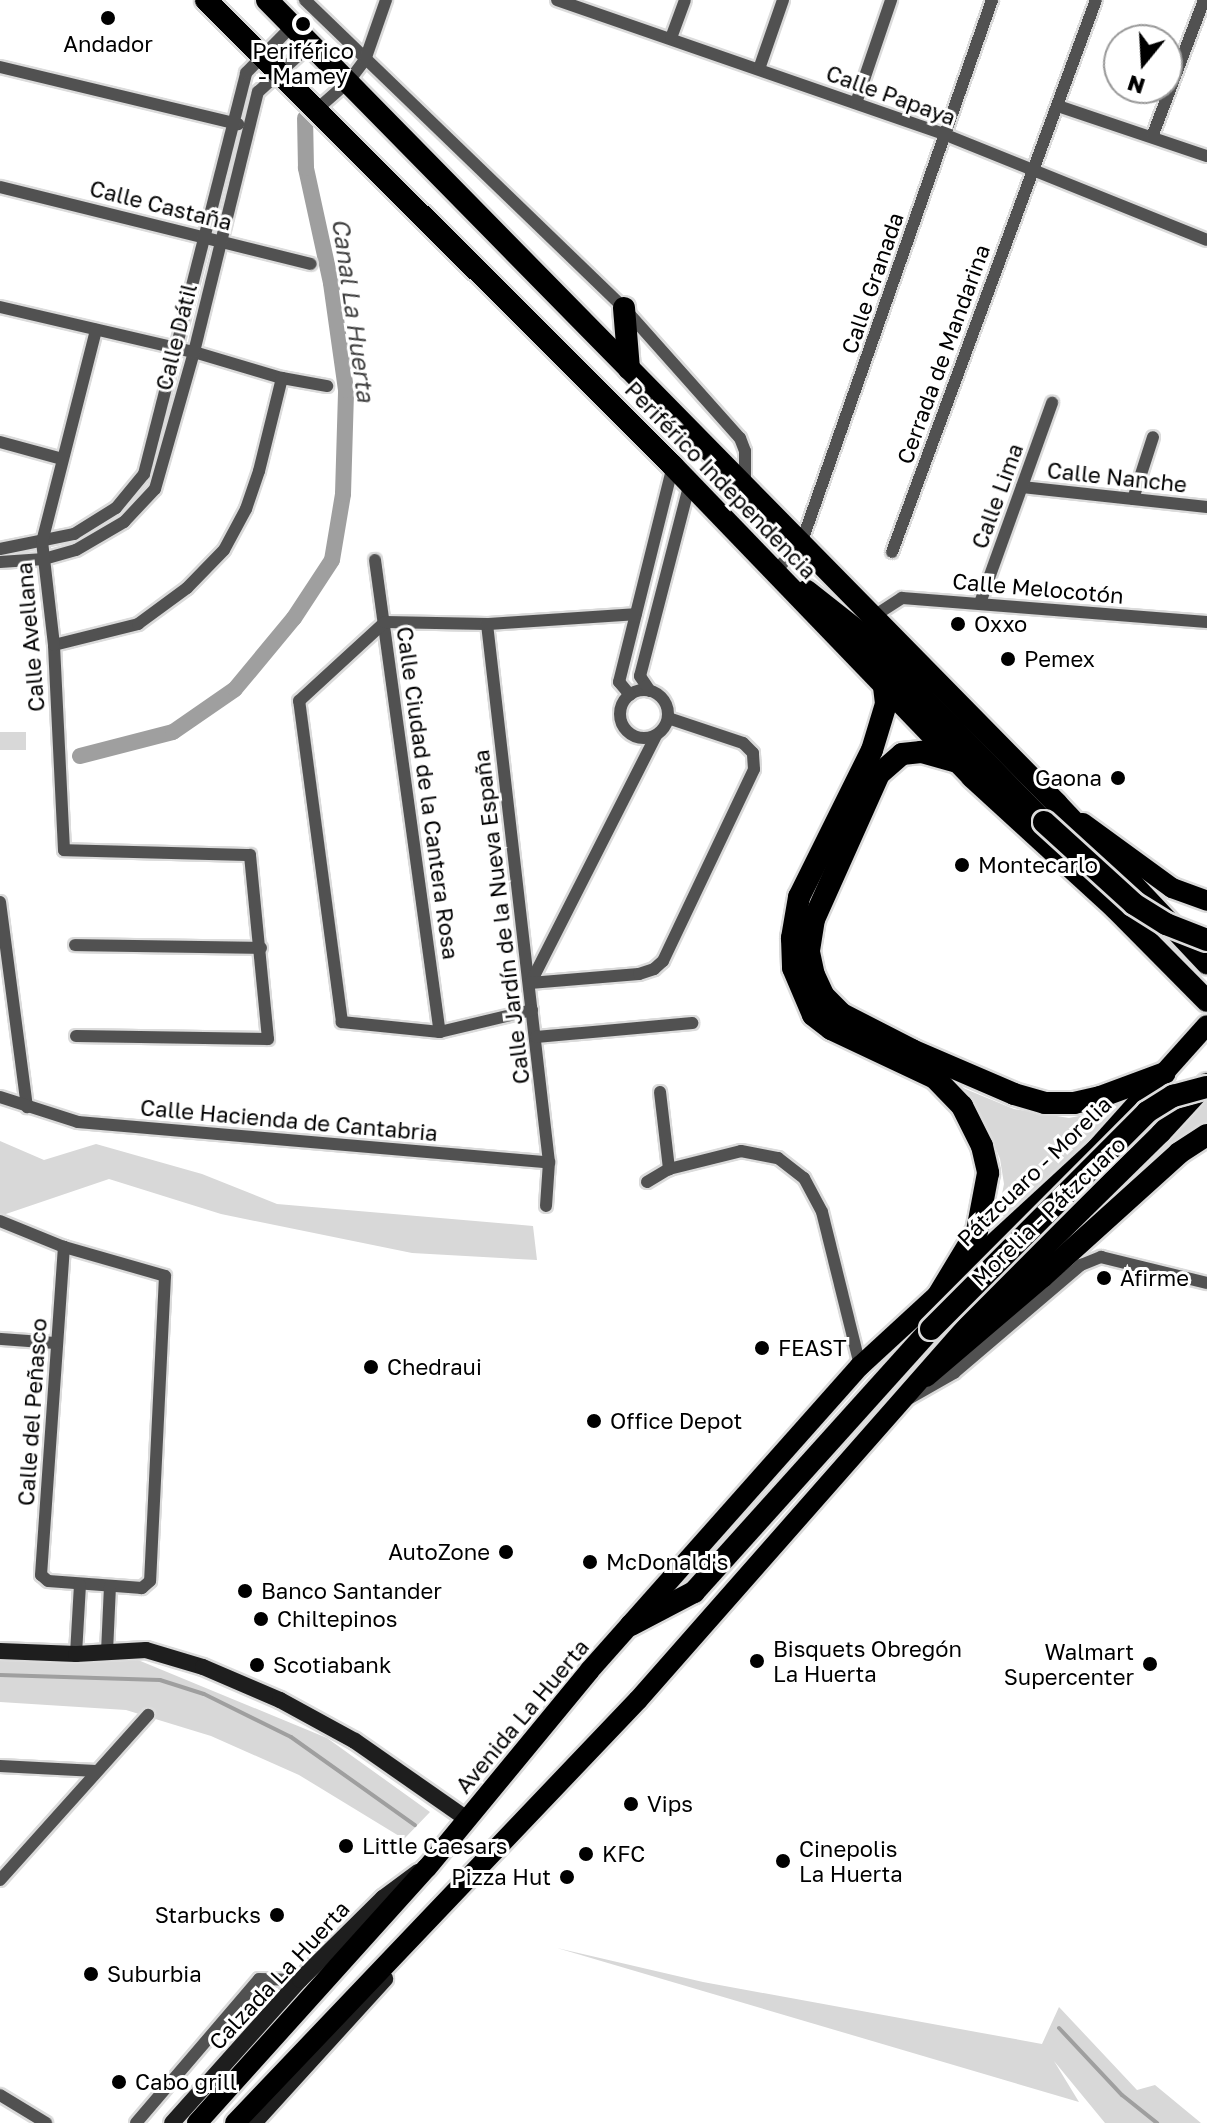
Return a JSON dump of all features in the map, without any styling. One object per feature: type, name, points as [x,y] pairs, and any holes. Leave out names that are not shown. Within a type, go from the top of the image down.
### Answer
[{"type":"highway","name":"Periférico Independencia","points":[[206,0],[673,466],[958,763],[1116,909],[1204,998]]},
{"type":"highway","name":"Periférico Independencia","points":[[267,0],[801,544],[1050,813],[1207,963]]},
{"type":"highway","points":[[624,308],[629,369]]},
{"type":"highway","points":[[780,576],[823,602],[854,627],[1050,813],[1134,904],[1166,924],[1207,940]]},
{"type":"highway","points":[[884,687],[886,704],[872,750],[799,897],[792,938],[793,968],[813,1015],[831,1029],[935,1078],[962,1106],[982,1146],[988,1173],[977,1231],[937,1297]]},
{"type":"highway","points":[[958,763],[921,752],[902,754],[879,774],[814,919],[809,952],[814,975],[824,996],[842,1014],[901,1045],[981,1080],[1045,1103],[1074,1103],[1100,1097],[1165,1073]]},
{"type":"highway","points":[[631,1625],[694,1592],[931,1329],[1147,1112],[1171,1097],[1207,1085]]},
{"type":"highway","points":[[926,1376],[1042,1277],[1179,1153],[1207,1135]]},
{"type":"main road","points":[[1050,813],[1172,888],[1207,901]]},
{"type":"main road","name":"Pátzcuaro - Morelia","points":[[887,1343],[1096,1149],[1207,1025]]},
{"type":"main road","name":"Morelia - Pátzcuaro","points":[[926,1376],[984,1307],[1207,1085]]},
{"type":"main road","name":"Avenida La Huerta","points":[[197,2123],[427,1868],[631,1625],[860,1366],[887,1343]]},
{"type":"main road","points":[[235,2123],[638,1700],[926,1376]]},
{"type":"street","points":[[305,0],[624,308],[740,438],[745,451],[745,487]]},
{"type":"street","points":[[316,110],[349,81],[365,60],[386,0]]},
{"type":"street","name":"Calle Papaya","points":[[557,0],[593,6],[671,38],[946,135],[1207,240]]},
{"type":"street","points":[[671,38],[685,0]]},
{"type":"street","points":[[759,69],[783,0]]},
{"type":"street","points":[[856,103],[891,0]]},
{"type":"street","name":"Calle Granada","points":[[780,576],[801,544],[992,0]]},
{"type":"street","name":"Cerrada de Mandarina","points":[[892,552],[1096,0]]},
{"type":"street","points":[[1152,137],[1204,0]]},
{"type":"street","name":"Calle Dátil","points":[[0,549],[74,534],[116,508],[144,474],[246,73],[293,25]]},
{"type":"street","name":"Calle Dátil","points":[[0,562],[44,559],[76,550],[124,522],[155,489],[194,352],[258,92],[311,44]]},
{"type":"street","points":[[0,67],[249,127]]},
{"type":"street","points":[[1058,106],[1207,156]]},
{"type":"street","name":"Calle Castaña","points":[[0,187],[311,264]]},
{"type":"street","points":[[0,307],[194,352],[282,378],[327,386]]},
{"type":"street","name":"Calle Avellana","points":[[96,330],[42,542],[54,645],[64,850],[250,855],[261,948]]},
{"type":"street","points":[[54,645],[138,624],[187,588],[224,550],[246,509],[259,471],[282,378]]},
{"type":"street","name":"Calle Lima","points":[[980,603],[1052,403]]},
{"type":"street","points":[[1133,499],[1153,437]]},
{"type":"street","points":[[0,442],[62,459]]},
{"type":"street","points":[[630,695],[619,682],[673,466]]},
{"type":"street","points":[[668,718],[662,698],[650,691],[640,676],[689,486]]},
{"type":"street","name":"Calle Nanche","points":[[1022,487],[1207,507]]},
{"type":"street","name":"Calle Ciudad de la Cantera Rosa","points":[[375,560],[440,1032]]},
{"type":"street","points":[[643,590],[661,594]]},
{"type":"street","name":"Calle Melocotón","points":[[871,618],[902,598],[1207,622]]},
{"type":"street","points":[[532,1010],[440,1032],[342,1022],[299,701],[385,622],[487,624],[636,614]]},
{"type":"street","name":"Calle Jardín de la Nueva España","points":[[487,624],[549,1162],[546,1206]]},
{"type":"street","points":[[650,691],[630,695],[621,708],[622,724],[640,738],[656,736]]},
{"type":"street","points":[[530,983],[639,974],[654,969],[663,961],[754,769],[753,753],[743,743],[668,718]]},
{"type":"street","points":[[530,983],[668,718]]},
{"type":"street","points":[[0,902],[27,1107]]},
{"type":"street","points":[[75,945],[261,948],[268,1039],[76,1036]]},
{"type":"street","points":[[536,1037],[692,1023]]},
{"type":"street","points":[[660,1092],[669,1169]]},
{"type":"street","name":"Calle Hacienda de Cantabria","points":[[0,1097],[78,1122],[549,1162]]},
{"type":"street","points":[[647,1182],[669,1169],[741,1151],[778,1158],[804,1178],[822,1212],[860,1366]]},
{"type":"street","points":[[0,1221],[64,1247],[165,1276],[150,1581],[142,1588],[80,1585],[76,1654]]},
{"type":"street","name":"Calle del Peñasco","points":[[64,1247],[43,1579],[80,1585]]},
{"type":"street","points":[[901,1403],[954,1373],[1081,1265],[1101,1257],[1207,1283]]},
{"type":"street","points":[[0,1339],[56,1343]]},
{"type":"street","points":[[107,1652],[110,1586]]},
{"type":"street","points":[[0,1651],[76,1654],[146,1650],[203,1667],[280,1700],[355,1741],[467,1819]]},
{"type":"street","points":[[0,1880],[148,1715]]},
{"type":"street","points":[[0,1766],[96,1771]]},
{"type":"street","name":"Calzada La Huerta","points":[[172,2123],[300,1980],[404,1879],[427,1868]]},
{"type":"street","points":[[254,2123],[383,1981],[407,1942]]},
{"type":"street","points":[[136,2123],[259,1979],[300,1980]]},
{"type":"street","points":[[0,2095],[46,2123]]},
{"type":"shaded area","points":[[0,732],[26,732],[26,750],[0,750]]},
{"type":"shaded area","points":[[963,1088],[1014,1109],[1069,1118],[1099,1112],[1134,1095],[995,1228],[1004,1184],[1000,1159],[989,1132]]},
{"type":"shaded area","points":[[1207,1101],[1207,1128],[1133,1184],[1130,1180]]},
{"type":"shaded area","points":[[0,1141],[44,1160],[96,1144],[202,1174],[277,1204],[533,1226],[537,1260],[412,1253],[221,1214],[109,1179],[0,1216]]},
{"type":"shaded area","points":[[138,1660],[327,1738],[430,1812],[404,1839],[299,1775],[211,1736],[126,1710],[0,1702],[0,1661]]},
{"type":"shaded area","points":[[557,1948],[703,1982],[1042,2044],[1059,2007],[1137,2090],[1155,2085],[1201,2123],[1105,2123],[1054,2061],[1079,2102]]},
{"type":"waterway","name":"Canal La Huerta","points":[[80,756],[173,732],[235,689],[294,618],[332,560],[343,494],[346,390],[331,283],[306,168],[305,118]]},
{"type":"waterway","points":[[0,1675],[160,1680],[204,1694],[291,1737],[415,1825]]},
{"type":"waterway","points":[[1059,2028],[1122,2095],[1157,2123]]},
{"type":"place","name":"Andador","points":[[108,18]]},
{"type":"place","name":"Periférico - Mamey","points":[[303,24]]},
{"type":"place","name":"Oxxo","points":[[958,624]]},
{"type":"place","name":"Pemex","points":[[1008,659]]},
{"type":"place","name":"Gaona","points":[[1118,778]]},
{"type":"place","name":"Montecarlo","points":[[962,865]]},
{"type":"place","name":"Afirme","points":[[1104,1278]]},
{"type":"place","name":"FEAST","points":[[762,1348]]},
{"type":"place","name":"Chedraui","points":[[371,1367]]},
{"type":"place","name":"Office Depot","points":[[594,1421]]},
{"type":"place","name":"AutoZone","points":[[506,1552]]},
{"type":"place","name":"McDonald's","points":[[590,1562]]},
{"type":"place","name":"Banco Santander","points":[[245,1591]]},
{"type":"place","name":"Chiltepinos","points":[[261,1619]]},
{"type":"place","name":"Bisquets Obregón La Huerta","points":[[757,1661]]},
{"type":"place","name":"Walmart Supercenter","points":[[1150,1664]]},
{"type":"place","name":"Scotiabank","points":[[257,1665]]},
{"type":"place","name":"Vips","points":[[631,1804]]},
{"type":"place","name":"Little Caesars","points":[[346,1846]]},
{"type":"place","name":"KFC","points":[[586,1854]]},
{"type":"place","name":"Cinepolis La Huerta","points":[[783,1861]]},
{"type":"place","name":"Pizza Hut","points":[[567,1877]]},
{"type":"place","name":"Starbucks","points":[[277,1915]]},
{"type":"place","name":"Suburbia","points":[[91,1974]]},
{"type":"place","name":"Cabo grill","points":[[119,2082]]}]
